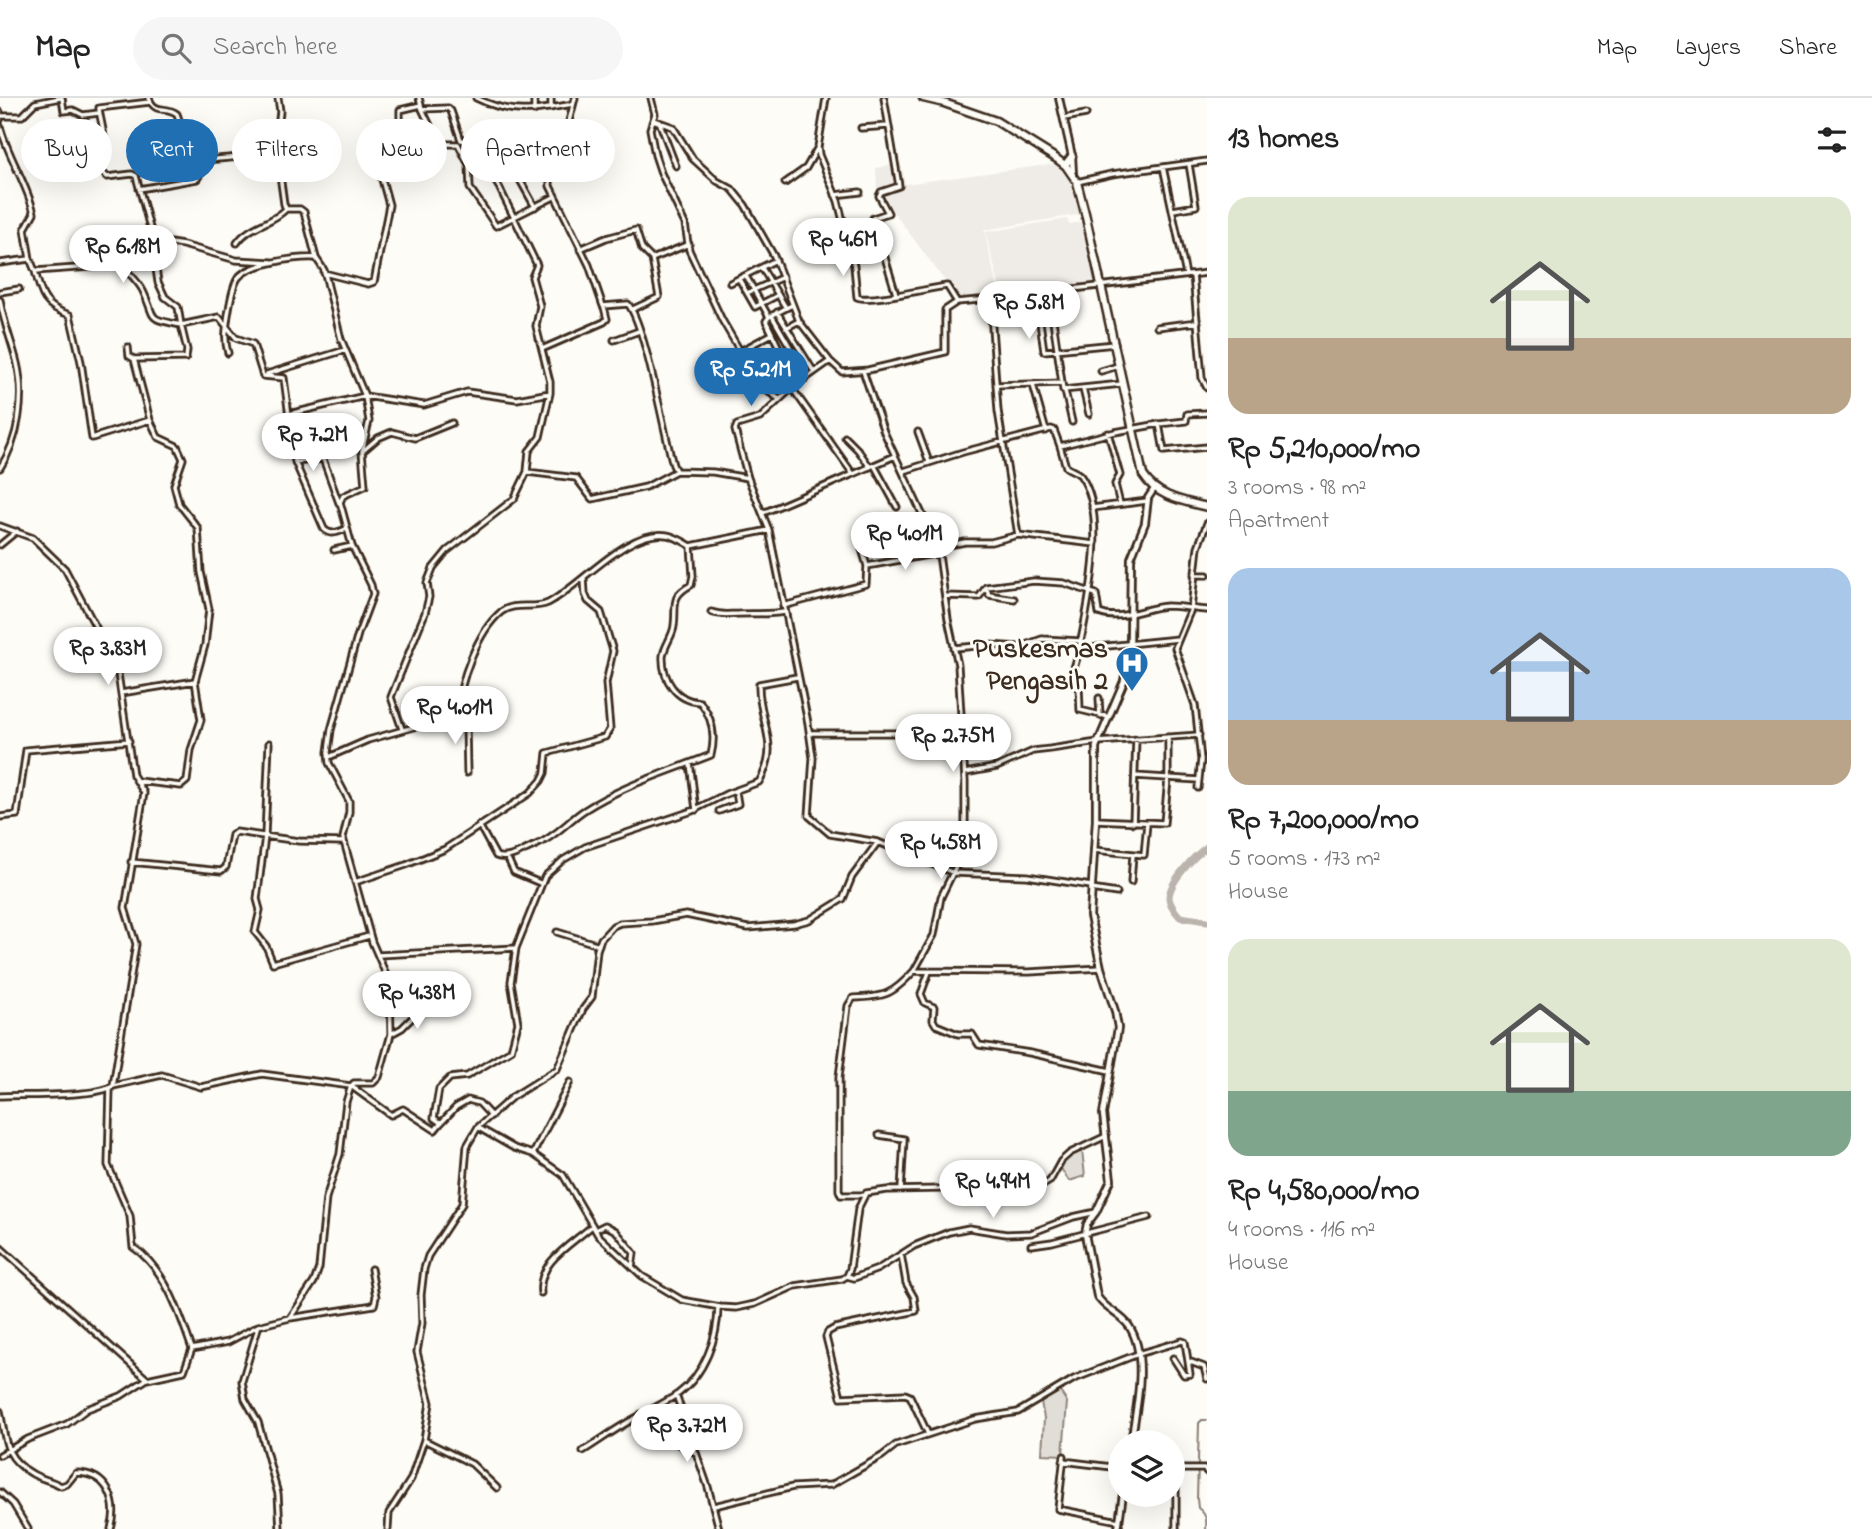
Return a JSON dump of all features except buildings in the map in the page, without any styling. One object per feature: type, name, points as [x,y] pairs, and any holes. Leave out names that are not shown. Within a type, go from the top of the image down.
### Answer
[{"type":"main road","points":[[923,98],[996,121],[1065,165],[1073,174],[1115,344],[1143,475],[1154,489],[1165,495],[1207,507]]},
{"type":"main road","points":[[1065,165],[1072,156]]},
{"type":"street","points":[[0,116],[22,116],[33,104],[61,98],[64,111],[73,110],[83,115],[99,113]]},
{"type":"street","points":[[278,98],[278,119]]},
{"type":"street","points":[[419,98],[439,144],[458,145],[469,165],[470,188],[496,226],[554,197]]},
{"type":"street","points":[[476,98],[504,110],[534,111],[573,104]]},
{"type":"street","points":[[534,98],[534,111]]},
{"type":"street","points":[[551,98],[551,108]]},
{"type":"street","points":[[542,349],[605,322],[607,318],[580,249],[549,182],[559,168],[575,98]]},
{"type":"street","points":[[651,98],[654,112],[650,133],[655,155],[685,224],[690,253],[715,307],[740,351],[760,377],[759,384],[779,399]]},
{"type":"street","points":[[785,183],[806,168],[818,147],[826,98]]},
{"type":"street","points":[[884,98],[899,186],[881,192],[879,197],[888,214],[873,218],[896,294]]},
{"type":"street","points":[[1059,98],[1072,156],[1073,174]]},
{"type":"street","points":[[128,347],[129,356],[134,359],[187,358],[178,307],[165,297],[158,282],[149,224],[134,174],[110,177],[103,173],[100,159],[104,143],[99,113],[101,107],[150,100],[158,110],[173,111],[179,119]]},
{"type":"street","points":[[324,273],[366,284],[373,282],[389,205],[375,154],[382,147],[394,144],[400,138],[400,110],[422,107],[448,108],[451,111],[461,139],[470,141],[499,187],[537,265],[533,277],[540,306],[536,326],[550,382],[540,437],[529,451],[527,472],[514,499],[447,551],[433,568],[427,583],[429,597],[425,613],[391,697],[402,729]]},
{"type":"street","points":[[1064,118],[1086,114]]},
{"type":"street","points":[[653,120],[673,127],[693,159],[717,181],[734,191],[757,224],[776,260],[799,321],[830,361],[845,373],[945,352],[945,310],[957,302],[1207,273]]},
{"type":"street","points":[[660,124],[676,166]]},
{"type":"street","points":[[862,128],[888,126]]},
{"type":"street","points":[[0,127],[24,178],[34,210],[34,217],[28,221],[25,229],[40,295],[58,312],[70,315],[81,362],[92,438],[150,420]]},
{"type":"street","points":[[818,147],[835,195],[853,261],[857,297],[861,300],[947,286],[957,302]]},
{"type":"street","points":[[1077,182],[1112,174],[1207,161]]},
{"type":"street","points":[[1173,210],[1196,206],[1189,164]]},
{"type":"street","points":[[1163,167],[1186,275]]},
{"type":"street","points":[[139,189],[180,182]]},
{"type":"street","points":[[280,182],[286,209]]},
{"type":"street","points":[[521,182],[535,207]]},
{"type":"street","points":[[835,195],[860,192]]},
{"type":"street","points":[[237,243],[248,231],[269,223],[286,209],[300,209],[304,212],[345,350],[365,396],[369,421],[362,451],[365,486],[343,496],[341,506]]},
{"type":"street","points":[[580,249],[606,237],[636,230],[642,249],[652,259],[659,297],[632,309]]},
{"type":"street","points":[[151,240],[183,245],[236,260],[278,262]]},
{"type":"street","points":[[652,259],[689,244]]},
{"type":"street","points":[[228,353],[226,326],[238,278],[244,273],[278,262],[301,257],[316,258]]},
{"type":"street","points":[[0,263],[30,259]]},
{"type":"street","points":[[35,271],[105,266],[117,260],[143,289],[150,313],[159,321],[181,326],[219,317],[236,338],[253,344],[263,376]]},
{"type":"street","points":[[730,283],[776,260]]},
{"type":"street","points":[[762,268],[786,308]]},
{"type":"street","points":[[1193,275],[1207,388]]},
{"type":"street","points":[[746,276],[790,347]]},
{"type":"street","points":[[747,293],[782,277]]},
{"type":"street","points":[[739,279],[754,307],[778,295]]},
{"type":"street","points":[[0,292],[19,289]]},
{"type":"street","points":[[1036,293],[1045,352],[1115,344]]},
{"type":"street","points":[[990,299],[996,385],[1018,535]]},
{"type":"street","points":[[0,300],[18,367],[20,387],[13,446],[0,468]]},
{"type":"street","points":[[604,307],[625,304],[632,309],[673,465],[677,471]]},
{"type":"street","points":[[792,305],[770,316],[766,321],[785,360],[800,382]]},
{"type":"street","points":[[1051,306],[1062,383],[1072,422]]},
{"type":"street","points":[[777,312],[814,372]]},
{"type":"street","points":[[786,328],[799,321]]},
{"type":"street","points":[[1157,327],[1198,322]]},
{"type":"street","points":[[614,340],[639,331]]},
{"type":"street","points":[[731,356],[772,334]]},
{"type":"street","points":[[782,354],[795,344]]},
{"type":"street","points":[[263,376],[345,350]]},
{"type":"street","points":[[134,359],[150,420],[158,438],[177,446],[183,459],[174,485],[179,504],[198,528],[201,572],[209,609],[205,645],[195,681],[201,720],[191,750],[187,781],[181,786],[138,781]]},
{"type":"street","points":[[760,377],[785,360]]},
{"type":"street","points":[[830,361],[790,390],[760,418],[736,426],[748,478],[769,530],[810,733],[813,758],[808,810],[810,818],[830,834],[878,842],[954,873],[1027,876],[1117,893]]},
{"type":"street","points":[[1101,371],[1120,366]]},
{"type":"street","points":[[770,371],[790,390],[853,474]]},
{"type":"street","points":[[863,371],[884,432],[938,547],[958,665],[965,773],[965,824],[961,856],[941,897],[934,935],[914,971],[898,988],[883,996],[853,998],[848,1006],[839,1077],[839,1192],[844,1196],[863,1195],[871,1191],[901,1190],[1035,1190],[1049,1181],[1061,1161],[1070,1153],[1106,1136]]},
{"type":"street","points":[[263,376],[284,378],[295,462],[324,529],[334,533],[346,529]]},
{"type":"street","points":[[996,385],[1062,383]]},
{"type":"street","points":[[1032,384],[1046,430]]},
{"type":"street","points":[[1065,391],[1124,384]]},
{"type":"street","points":[[1083,389],[1089,414]]},
{"type":"street","points":[[289,414],[365,396],[424,405],[467,392],[517,399],[550,393]]},
{"type":"street","points":[[1060,446],[1108,433],[1186,421],[1187,414],[1207,413]]},
{"type":"street","points":[[362,451],[378,438],[392,432],[415,438],[452,423]]},
{"type":"street","points":[[1159,424],[1164,451],[1207,447],[1207,453]]},
{"type":"street","points":[[904,471],[1046,430],[1054,430],[1065,465],[1080,475],[1088,491],[1095,544],[1081,641],[1071,679],[1073,685],[1079,686],[1079,708],[1109,717]]},
{"type":"street","points":[[918,432],[929,463]]},
{"type":"street","points":[[1108,433],[1120,475],[1115,483],[1120,504]]},
{"type":"street","points":[[845,437],[872,466],[897,507]]},
{"type":"street","points":[[763,513],[896,455]]},
{"type":"street","points":[[290,1318],[314,1282],[319,1268],[324,1209],[340,1154],[346,1102],[351,1086],[356,1083],[373,1083],[379,1077],[391,1034],[389,983],[370,936],[342,835],[349,812],[349,801],[328,758],[331,730],[358,634],[373,594],[352,547],[341,506],[323,459],[295,462]]},
{"type":"street","points":[[527,472],[576,478],[592,499],[646,487],[677,471],[713,472],[748,478]]},
{"type":"street","points":[[1133,1430],[1140,1385],[1138,1354],[1132,1329],[1097,1296],[1085,1234],[1087,1224],[1096,1212],[1111,1180],[1103,1114],[1118,1028],[1091,930],[1091,888],[1096,820],[1096,747],[1124,681],[1130,644],[1131,558],[1145,523],[1147,500],[1154,489]]},
{"type":"street","points":[[1092,508],[1147,500]]},
{"type":"street","points":[[1198,788],[1201,760],[1199,735],[1192,694],[1175,651],[1191,609],[1198,547],[1207,523]]},
{"type":"street","points":[[0,526],[33,538],[65,569],[117,667],[133,775],[144,793],[125,908],[136,944],[111,1087],[108,1165],[130,1216],[132,1247],[145,1255],[177,1304],[192,1349],[188,1367],[184,1371],[147,1379],[121,1396],[87,1409],[67,1424],[28,1439],[0,1455]]},
{"type":"street","points":[[467,772],[466,725],[459,705],[464,680],[484,630],[503,610],[518,605],[546,604],[627,545],[657,534],[670,535],[691,546],[769,530]]},
{"type":"street","points":[[0,545],[17,531]]},
{"type":"street","points":[[938,547],[958,542],[991,542],[1018,535],[1095,544]]},
{"type":"street","points":[[479,825],[496,856],[507,857],[547,840],[582,811],[599,802],[648,778],[711,755],[712,722],[708,712],[699,702],[679,696],[667,680],[663,655],[674,627],[673,605],[681,591],[691,584],[691,546]]},
{"type":"street","points":[[334,550],[352,547]]},
{"type":"street","points":[[783,606],[840,589],[864,585],[867,582],[867,566],[862,550]]},
{"type":"street","points":[[867,566],[939,553]]},
{"type":"street","points":[[1194,575],[1207,575]]},
{"type":"street","points":[[355,882],[445,849],[530,793],[545,773],[547,753],[605,737],[610,729],[606,683],[613,651],[601,612],[588,601],[585,594],[584,577]]},
{"type":"street","points":[[945,596],[979,597],[986,587],[1034,581],[1064,583],[1090,590],[1098,597],[1098,610],[1102,614],[1130,614],[1168,606],[1207,610]]},
{"type":"street","points":[[986,587],[989,595],[1014,599]]},
{"type":"street","points":[[711,612],[723,616],[771,615],[784,612]]},
{"type":"street","points":[[954,648],[989,645],[1020,648],[1040,639],[1081,641]]},
{"type":"street","points":[[1079,651],[1178,639]]},
{"type":"street","points":[[441,1123],[434,1118],[439,1088],[450,1078],[467,1076],[511,1050],[518,1023],[511,982],[516,948],[540,883],[553,868],[581,848],[696,810],[759,782],[770,756],[770,743],[759,684],[797,677]]},
{"type":"street","points":[[121,693],[195,681]]},
{"type":"street","points":[[1099,698],[1100,716]]},
{"type":"street","points":[[328,758],[368,740],[460,714]]},
{"type":"street","points":[[810,733],[962,733]]},
{"type":"street","points":[[965,773],[997,766],[1033,751],[1098,742],[1199,735]]},
{"type":"street","points":[[1096,820],[1164,823],[1168,737]]},
{"type":"street","points":[[1133,823],[1136,739]]},
{"type":"street","points":[[0,817],[17,815],[26,750],[129,741]]},
{"type":"street","points":[[269,743],[265,836],[257,900],[260,910],[255,932],[266,946],[273,963],[370,936]]},
{"type":"street","points":[[690,763],[696,810]]},
{"type":"street","points":[[1135,776],[1199,780]]},
{"type":"street","points":[[719,811],[737,804],[736,790]]},
{"type":"street","points":[[1094,849],[1144,855],[1147,823]]},
{"type":"street","points":[[131,862],[221,871],[226,867],[233,833],[313,842],[344,842]]},
{"type":"street","points":[[388,1529],[388,1513],[411,1479],[424,1440],[430,1404],[417,1352],[422,1323],[424,1269],[429,1256],[462,1204],[467,1146],[478,1127],[524,1088],[551,1073],[560,1064],[583,1009],[592,997],[599,945],[606,933],[617,924],[678,916],[695,916],[748,929],[809,920],[843,899],[855,872],[878,842]]},
{"type":"street","points":[[1131,882],[1133,854]]},
{"type":"street","points":[[507,857],[514,872],[540,883]]},
{"type":"street","points":[[557,932],[599,945]]},
{"type":"street","points":[[377,956],[516,948]]},
{"type":"street","points":[[914,971],[1029,972],[1101,968]]},
{"type":"street","points":[[929,972],[921,994],[925,1003],[934,1007],[933,1020],[936,1026],[958,1034],[972,1034],[979,1045],[1110,1071]]},
{"type":"street","points":[[391,1034],[402,1028],[424,1006]]},
{"type":"street","points":[[0,1096],[75,1093],[162,1075],[201,1087],[262,1074],[351,1086],[391,1115],[403,1109],[435,1130],[456,1107],[468,1100],[479,1103],[491,1116]]},
{"type":"street","points":[[533,1154],[570,1082]]},
{"type":"street","points":[[478,1127],[533,1154],[563,1175],[593,1228],[632,1267],[659,1288],[682,1300],[718,1307],[750,1306],[788,1288],[847,1276],[858,1209],[863,1195]]},
{"type":"street","points":[[880,1135],[904,1139],[901,1190]]},
{"type":"street","points":[[847,1276],[854,1278],[878,1269],[926,1241],[961,1229],[1006,1234],[1031,1233],[1073,1217],[1096,1212]]},
{"type":"street","points":[[1031,1245],[1149,1217]]},
{"type":"street","points":[[541,1293],[540,1282],[558,1253],[593,1228],[605,1225],[616,1231],[634,1253],[632,1267]]},
{"type":"street","points":[[0,1247],[147,1379]]},
{"type":"street","points":[[901,1254],[906,1283],[914,1297],[916,1311],[835,1328],[828,1332],[826,1337],[841,1398],[905,1394],[910,1396],[928,1434]]},
{"type":"street","points":[[192,1349],[228,1342],[258,1326],[290,1318],[374,1305],[376,1297],[371,1269]]},
{"type":"street","points":[[583,1451],[676,1395],[690,1383],[704,1362],[715,1336],[718,1307]]},
{"type":"street","points":[[258,1326],[242,1381],[245,1399],[258,1422],[278,1494],[280,1529]]},
{"type":"street","points":[[714,1506],[793,1487],[831,1485],[872,1462],[895,1445],[975,1419],[1018,1412],[1074,1379],[1138,1354],[1184,1341],[1190,1372],[1187,1376],[1182,1374],[1173,1358]]},
{"type":"street","points":[[1188,1361],[1204,1367],[1207,1379]]},
{"type":"street","points":[[676,1395],[714,1506],[719,1529]]},
{"type":"street","points":[[0,1411],[7,1451],[29,1472],[61,1486],[67,1484],[76,1473],[91,1475],[102,1481],[114,1504],[111,1529]]},
{"type":"street","points":[[641,1414],[672,1441],[696,1453]]},
{"type":"street","points":[[424,1440],[472,1464],[497,1488]]},
{"type":"street","points":[[1108,1466],[1063,1459],[1058,1509],[1119,1521]]},
{"type":"street","points":[[1185,1469],[1207,1472]]},
{"type":"street","points":[[0,1492],[13,1504],[28,1529]]},
{"type":"street","points":[[1118,1529],[1121,1507]]},
{"type":"street","points":[[1175,1507],[1176,1529]]},
{"type":"shaded area","points":[[901,163],[905,184],[1055,164],[1070,176],[1083,214],[984,230],[999,295],[960,301],[877,190],[876,168]]},
{"type":"shaded area","points":[[1067,219],[1069,224],[1085,222],[1098,284],[1002,295],[985,232]]},
{"type":"shaded area","points":[[1082,1150],[1085,1176],[1069,1181],[1060,1167],[1072,1154]]},
{"type":"shaded area","points":[[1059,1390],[1067,1402],[1063,1455],[1042,1454],[1044,1418],[1041,1402]]},
{"type":"waterway","points":[[1207,847],[1178,876],[1169,897],[1171,905],[1180,917],[1207,921]]},
{"type":"waterway","points":[[1206,1529],[1205,1517],[1198,1508],[1197,1499],[1199,1423],[1207,1420]]},
{"type":"place","name":"Puskesmas Pengasih 2","points":[[1132,693]]}]
